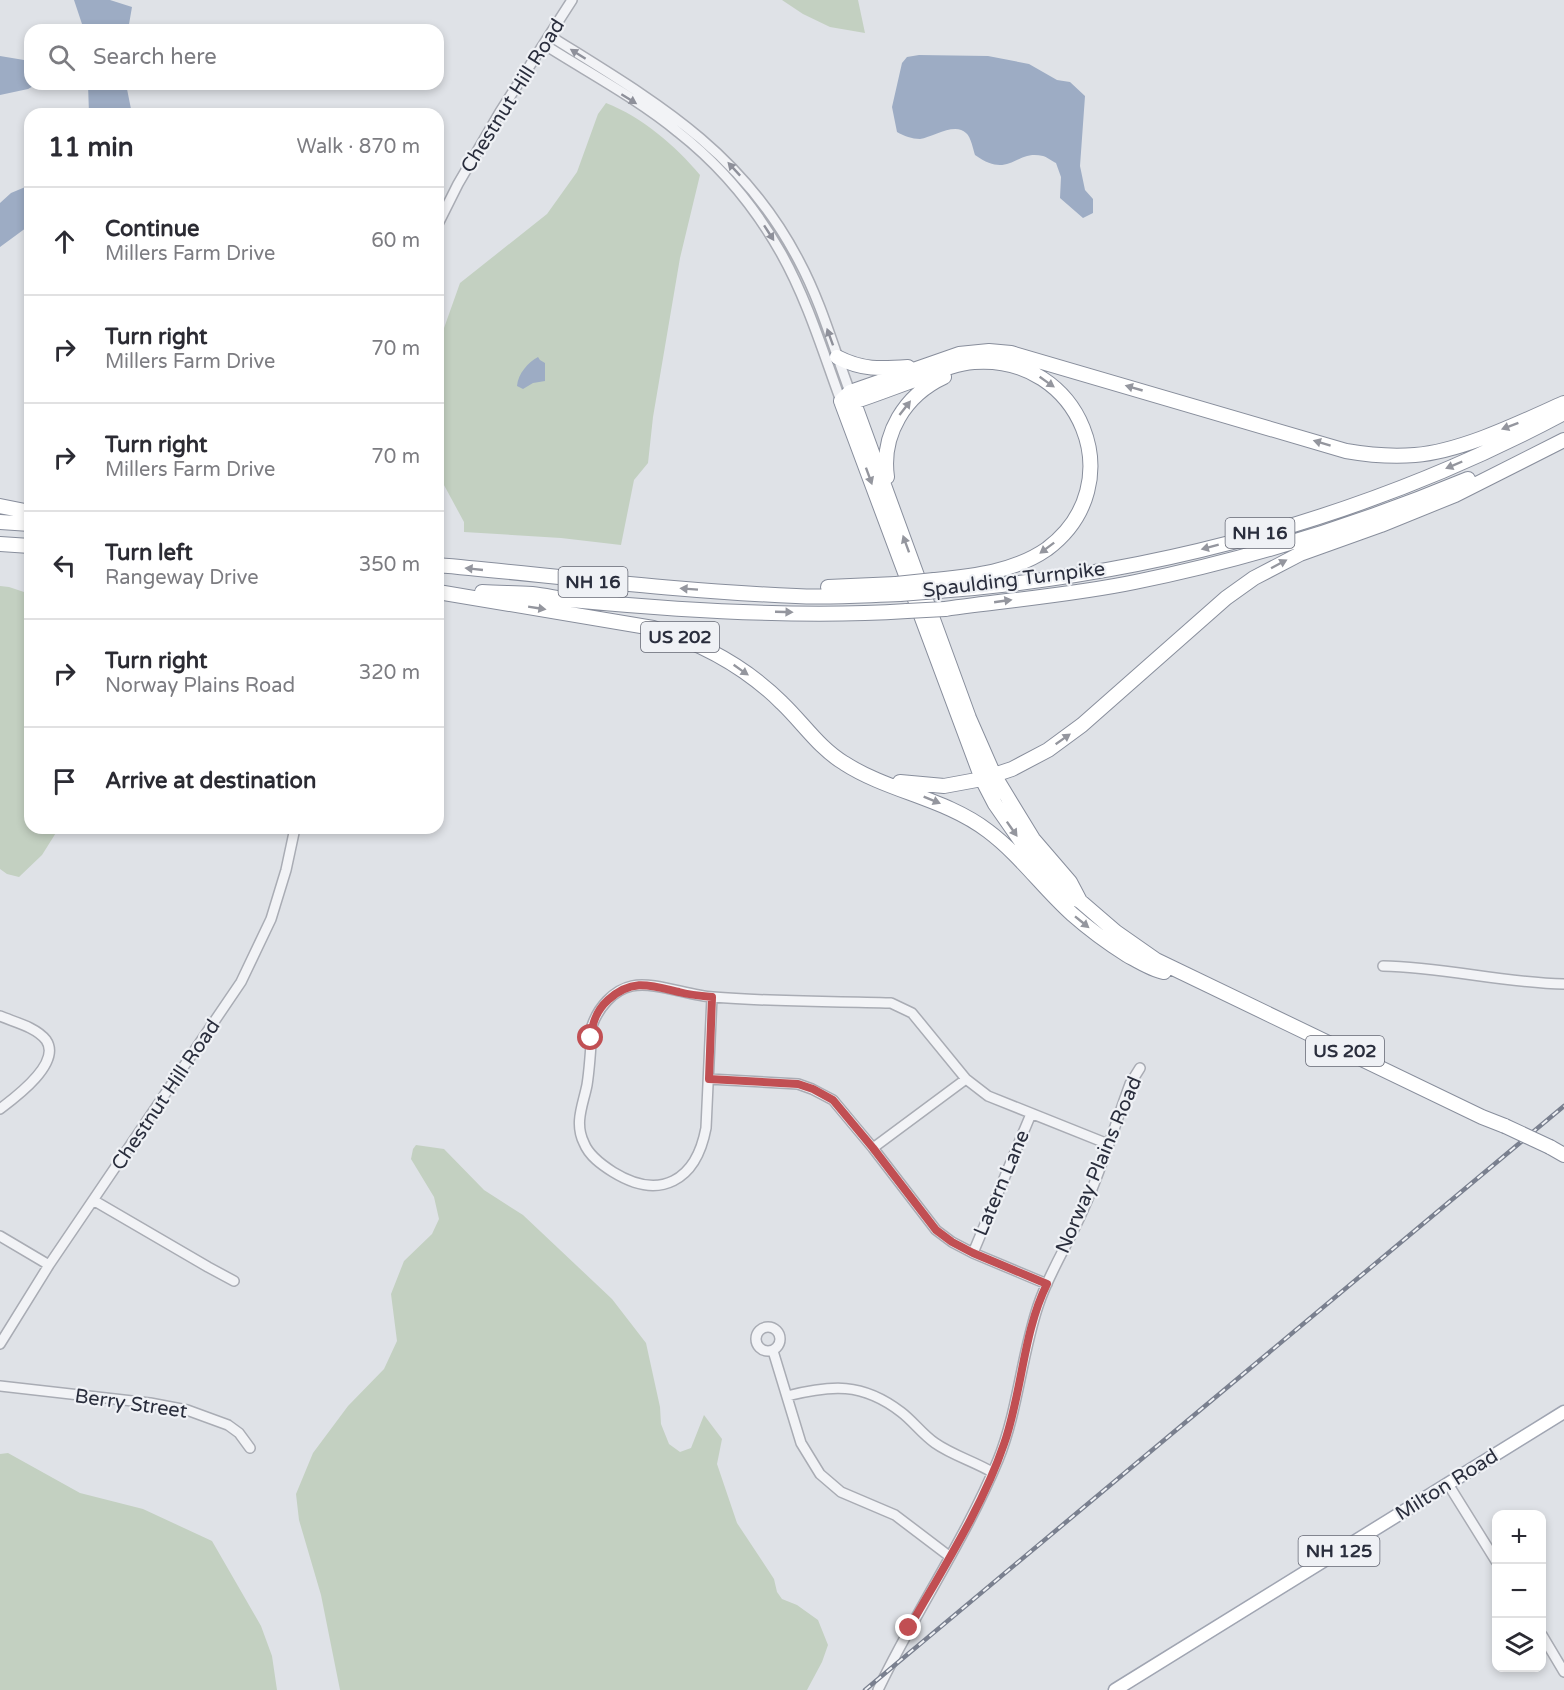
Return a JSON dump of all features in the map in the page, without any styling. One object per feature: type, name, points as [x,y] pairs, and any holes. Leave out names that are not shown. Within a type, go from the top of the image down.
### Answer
[{"type":"highway","points":[[848,398],[970,351],[1011,353],[1346,451],[1383,456],[1418,455],[1445,450],[1564,403]]},
{"type":"highway","points":[[837,357],[851,364],[872,369],[910,367],[937,362]]},
{"type":"highway","points":[[848,398],[951,367],[974,362],[993,363],[1023,369],[1052,385],[1072,405],[1079,417],[1088,440],[1090,461],[1086,493],[1080,511],[1062,536],[1038,554],[1011,567],[936,586]]},
{"type":"highway","name":"US 202","points":[[993,363],[965,369],[927,386],[911,400],[896,420],[888,441],[885,466],[898,523],[988,777],[1033,839],[1070,882],[1080,901],[1116,932],[1156,960],[1564,1155]]},
{"type":"highway","points":[[848,398],[898,523]]},
{"type":"highway","points":[[848,398],[988,777]]},
{"type":"highway","name":"Spaulding Turnpike","points":[[444,566],[591,582],[798,596],[936,586],[1019,584],[1165,558],[1275,529],[1395,490],[1496,447],[1564,413]]},
{"type":"highway","name":"Spaulding Turnpike","points":[[444,589],[532,594],[646,607],[872,613],[945,609],[1133,583],[1288,544],[1362,521],[1476,475],[1564,433]]},
{"type":"highway","points":[[877,780],[944,786],[988,777],[1012,769],[1064,739],[1226,598],[1254,578],[1300,554],[1455,495],[1564,440]]},
{"type":"highway","points":[[0,506],[24,511]]},
{"type":"highway","points":[[0,522],[24,524]]},
{"type":"highway","points":[[0,544],[24,546]]},
{"type":"highway","name":"US 202","points":[[444,590],[653,628],[693,642],[730,662],[753,678],[843,763],[877,780],[933,800],[974,821],[1003,843],[1071,914],[1095,932],[1137,960],[1160,972],[1184,974]]},
{"type":"main road","name":"Milton Road","points":[[1115,1690],[1564,1412]]},
{"type":"street","name":"Chestnut Hill Road","points":[[444,211],[500,112],[572,0]]},
{"type":"street","points":[[547,41],[669,112],[703,139],[740,176],[782,230],[800,262],[837,357],[848,398]]},
{"type":"street","points":[[547,41],[677,131],[700,150],[737,189],[770,234],[792,274],[848,398]]},
{"type":"street","name":"Chestnut Hill Road","points":[[0,1344],[49,1265],[241,982],[271,919],[286,870],[294,834]]},
{"type":"street","points":[[1383,966],[1434,968],[1518,981],[1564,984]]},
{"type":"street","points":[[712,997],[706,1128],[695,1162],[685,1174],[669,1183],[649,1185],[619,1176],[593,1157],[583,1143],[579,1113],[586,1087],[594,1018],[606,1002],[623,989],[640,984],[712,997],[891,1003],[912,1013],[966,1079],[988,1096],[1108,1144]]},
{"type":"street","points":[[0,1016],[39,1034],[45,1040],[50,1055],[28,1086],[0,1109]]},
{"type":"street","name":"Norway Plains Road","points":[[878,1690],[982,1496],[1009,1428],[1032,1328],[1047,1284],[1084,1208],[1130,1084],[1140,1068]]},
{"type":"street","points":[[709,1079],[787,1083],[813,1089],[833,1100],[936,1230],[973,1253],[1047,1284]]},
{"type":"street","points":[[873,1148],[966,1079]]},
{"type":"street","name":"Latern Lane","points":[[973,1253],[1031,1114]]},
{"type":"street","points":[[93,1200],[234,1281]]},
{"type":"street","points":[[0,1236],[49,1265]]},
{"type":"street","points":[[773,1351],[801,1443],[815,1467],[826,1480],[850,1496],[895,1515],[949,1556]]},
{"type":"street","name":"Berry Street","points":[[0,1386],[150,1403],[187,1410],[228,1425],[239,1433],[250,1448]]},
{"type":"street","points":[[787,1396],[832,1387],[870,1394],[894,1407],[937,1444],[992,1472]]},
{"type":"street","points":[[1448,1484],[1492,1553]]},
{"type":"street","points":[[1546,1642],[1564,1672]]},
{"type":"green space","points":[[782,0],[858,0],[865,33],[830,27],[803,14]]},
{"type":"green space","points":[[606,103],[632,116],[658,133],[700,175],[680,258],[653,417],[648,463],[634,480],[621,545],[561,538],[464,532],[464,522],[444,485],[444,328],[460,283],[547,214],[577,172],[598,114]]},
{"type":"green space","points":[[0,586],[24,592],[24,834],[55,834],[42,855],[19,877],[7,874],[0,869]]},
{"type":"green space","points":[[416,1145],[444,1149],[484,1190],[523,1215],[612,1299],[646,1343],[660,1407],[661,1424],[669,1444],[680,1452],[691,1448],[704,1415],[722,1439],[717,1464],[737,1523],[774,1579],[777,1592],[782,1599],[797,1605],[818,1620],[828,1645],[807,1690],[340,1690],[321,1595],[299,1520],[296,1494],[313,1453],[348,1406],[384,1369],[397,1341],[391,1294],[404,1261],[432,1234],[439,1219],[434,1197],[411,1159]]},
{"type":"green space","points":[[8,1453],[80,1493],[143,1509],[212,1541],[261,1626],[272,1656],[277,1690],[0,1690],[0,1454]]},
{"type":"water","points":[[74,0],[110,0],[132,7],[129,24],[82,24]]},
{"type":"water","points":[[919,55],[988,56],[1029,64],[1057,80],[1070,82],[1085,96],[1080,166],[1085,190],[1093,199],[1093,213],[1083,218],[1060,198],[1061,177],[1056,163],[1045,157],[1025,156],[1012,162],[996,165],[975,155],[969,137],[961,130],[950,130],[920,139],[897,132],[892,107],[902,63],[907,57]]},
{"type":"water","points":[[0,56],[24,60],[24,90],[0,95]]},
{"type":"water","points":[[88,90],[127,90],[131,108],[89,108]]},
{"type":"water","points":[[24,188],[24,229],[0,247],[0,203],[11,193]]},
{"type":"water","points":[[538,357],[545,363],[545,381],[533,383],[523,389],[517,386],[524,369]]},
{"type":"railway","points":[[865,1690],[1564,1106]]},
{"type":"route","points":[[591,1038],[594,1018],[600,1009],[614,995],[631,986],[652,985],[682,993],[712,997],[709,1079],[798,1084],[833,1100],[936,1230],[973,1253],[1047,1284],[1032,1328],[1004,1446],[982,1496],[909,1628]]}]
